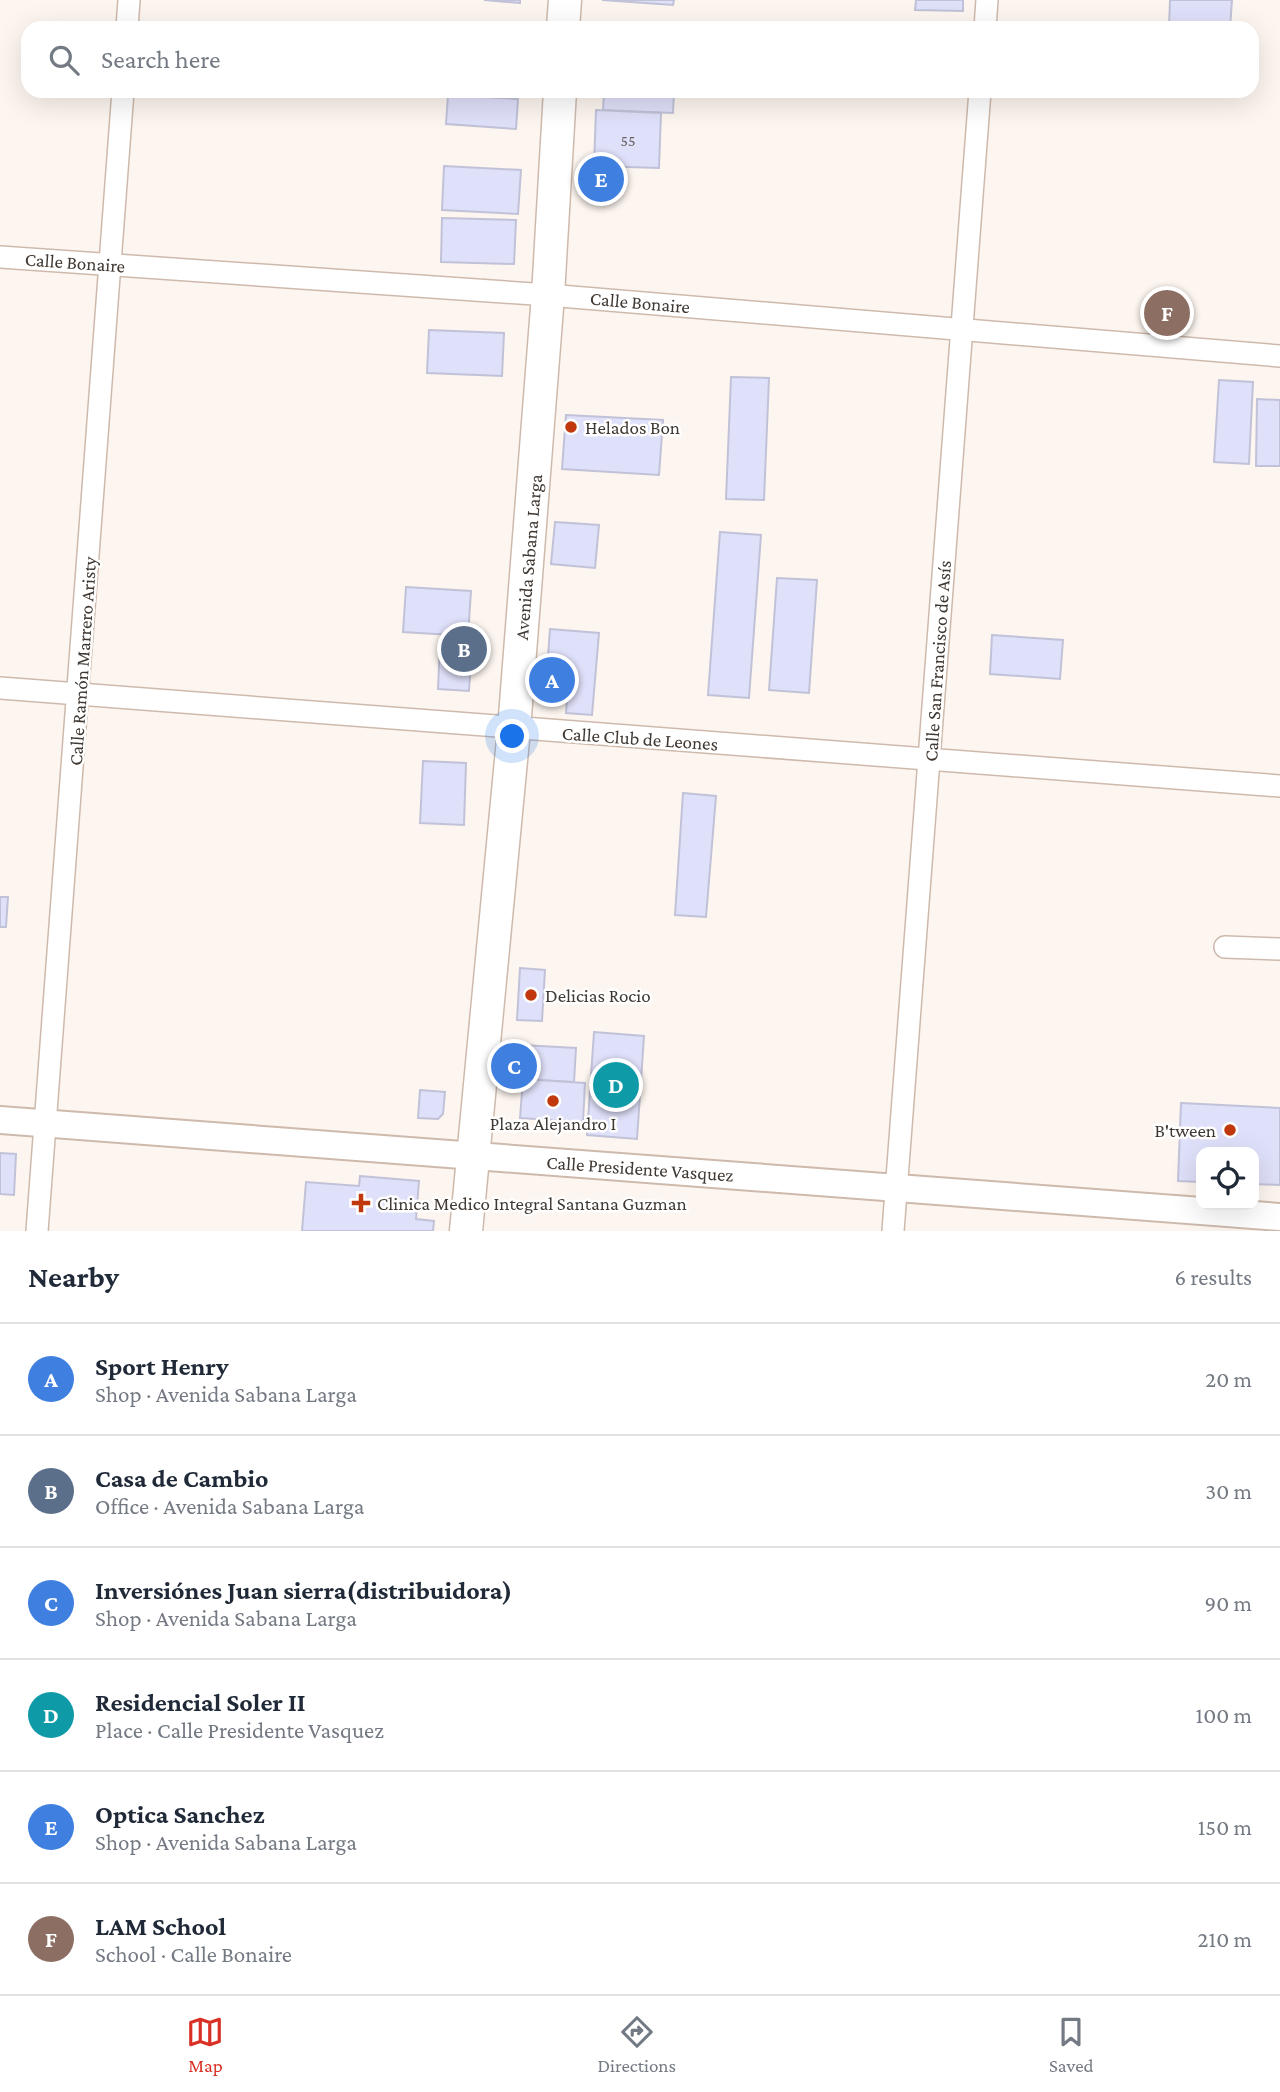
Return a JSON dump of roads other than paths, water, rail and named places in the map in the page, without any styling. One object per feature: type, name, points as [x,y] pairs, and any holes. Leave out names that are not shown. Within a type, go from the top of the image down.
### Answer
[{"type":"main road","points":[[564,21],[565,0]]},
{"type":"main road","name":"Avenida Sabana Larga","points":[[466,1231],[471,1156],[514,729],[548,295],[560,98]]},
{"type":"street","points":[[128,21],[129,0]]},
{"type":"street","points":[[986,21],[987,0]]},
{"type":"street","name":"Calle Ramón Marrero Aristy","points":[[37,1231],[80,694],[123,98]]},
{"type":"street","name":"Calle San Francisco de Asís","points":[[893,1231],[979,98]]},
{"type":"street","name":"Calle Bonaire","points":[[0,257],[548,295],[1280,356]]},
{"type":"street","name":"Calle Club de Leones","points":[[0,688],[1280,786]]},
{"type":"street","points":[[1225,947],[1280,949]]},
{"type":"street","name":"Calle Presidente Vasquez","points":[[0,1120],[1280,1217]]},
{"type":"place","name":"Optica Sanchez","points":[[601,179]]},
{"type":"place","name":"LAM School","points":[[1167,313]]},
{"type":"place","name":"Helados Bon","points":[[571,427]]},
{"type":"place","name":"Casa de Cambio","points":[[464,649]]},
{"type":"place","name":"Sport Henry","points":[[552,680]]},
{"type":"place","name":"Delicias Rocio","points":[[531,995]]},
{"type":"place","name":"Inversiónes Juan sierra(distribuidora)","points":[[514,1066]]},
{"type":"place","name":"Residencial Soler II","points":[[616,1085]]},
{"type":"place","name":"Plaza Alejandro I","points":[[553,1101]]},
{"type":"place","name":"B'tween","points":[[1230,1130]]},
{"type":"place","name":"Clinica Medico Integral Santana Guzman","points":[[361,1203]]}]
